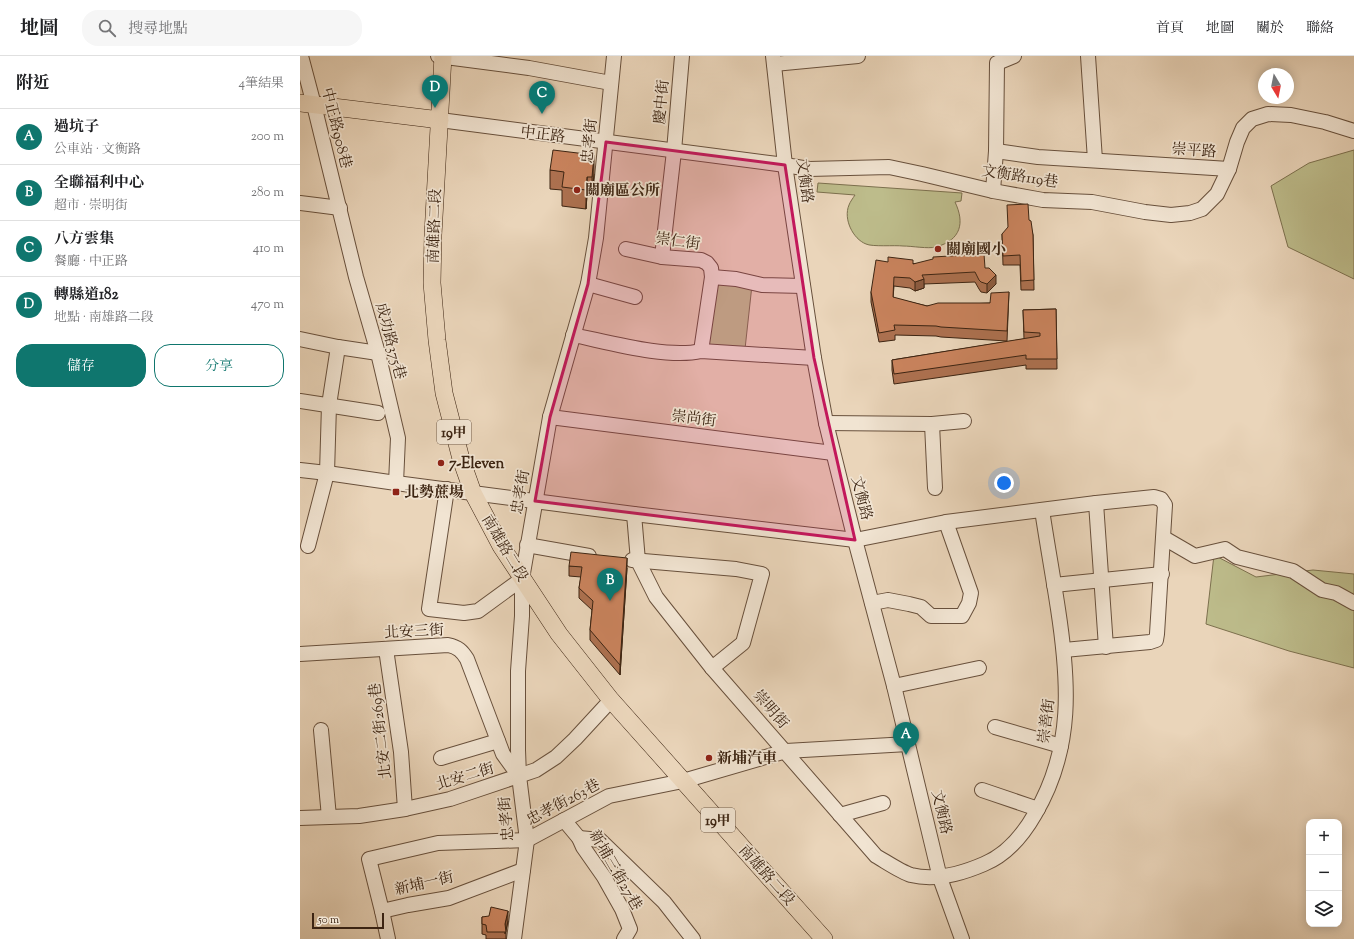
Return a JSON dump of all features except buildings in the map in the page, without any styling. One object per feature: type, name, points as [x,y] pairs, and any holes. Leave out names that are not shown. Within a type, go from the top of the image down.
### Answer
[{"type":"main road","name":"南雄路二段","points":[[442,56],[432,283],[444,392],[461,459],[473,493],[500,546],[559,634],[611,700],[824,939]]},
{"type":"main road","name":"中正路","points":[[307,104],[440,120]]},
{"type":"street","name":"中正路908巷","points":[[301,56],[307,104],[340,208]]},
{"type":"street","points":[[442,56],[530,62],[611,83]]},
{"type":"street","name":"忠孝街","points":[[514,939],[527,840],[519,776],[518,671],[522,616],[522,579],[550,416],[588,284],[596,238],[614,56]]},
{"type":"street","name":"慶中街","points":[[662,257],[674,151],[682,56]]},
{"type":"street","points":[[774,60],[858,56]]},
{"type":"street","points":[[993,192],[996,152],[997,63],[1014,56]]},
{"type":"street","points":[[1088,56],[1095,160]]},
{"type":"street","name":"文衡路","points":[[774,60],[785,165],[814,358],[826,423],[855,540],[894,686],[940,878],[962,939]]},
{"type":"street","name":"崇平路","points":[[996,152],[1038,157],[1229,169],[1243,128],[1252,119],[1268,114],[1291,115],[1325,122],[1354,131]]},
{"type":"street","name":"中正路","points":[[440,120],[785,165]]},
{"type":"street","name":"文衡路119巷","points":[[785,165],[809,169],[888,167],[993,192],[1043,200],[1092,202],[1164,214],[1190,214],[1202,208],[1217,194],[1229,169]]},
{"type":"street","points":[[300,203],[340,208]]},
{"type":"street","name":"成功路375巷","points":[[340,208],[356,277],[378,353],[398,438],[396,484]]},
{"type":"street","name":"崇仁街","points":[[626,248],[662,257],[701,260],[707,263],[711,268],[712,277]]},
{"type":"street","points":[[701,351],[712,277],[736,279],[762,285],[803,286]]},
{"type":"street","points":[[588,284],[635,296]]},
{"type":"street","points":[[573,335],[650,350],[689,354],[701,351],[814,358]]},
{"type":"street","points":[[300,339],[378,353]]},
{"type":"street","points":[[308,546],[327,473],[329,405],[338,347]]},
{"type":"street","points":[[300,401],[378,413]]},
{"type":"street","name":"崇尚街","points":[[550,416],[833,453]]},
{"type":"street","points":[[826,423],[932,424],[964,421]]},
{"type":"street","points":[[932,424],[935,488]]},
{"type":"street","points":[[300,470],[396,484],[447,489],[634,514],[855,540],[946,522],[1096,503],[1154,497],[1161,499],[1165,505],[1164,538],[1158,634],[1156,640],[1106,647],[1064,650]]},
{"type":"street","points":[[447,489],[429,609],[464,613],[478,611],[522,579]]},
{"type":"street","points":[[1096,503],[1106,647]]},
{"type":"street","name":"崇善街","points":[[940,878],[972,869],[987,863],[1004,853],[1030,822],[1052,780],[1061,746],[1066,696],[1064,650],[1042,510]]},
{"type":"street","name":"崇明街","points":[[634,514],[638,561],[656,597],[712,668],[786,751],[876,856],[910,875],[940,878]]},
{"type":"street","points":[[872,603],[888,600],[921,607],[930,616],[962,616],[969,603],[970,593],[946,522]]},
{"type":"street","points":[[1164,538],[1195,556],[1225,550],[1238,557],[1293,571],[1322,590],[1336,593],[1354,603]]},
{"type":"street","points":[[527,545],[599,557]]},
{"type":"street","points":[[622,559],[736,569],[762,574],[743,643],[712,668]]},
{"type":"street","points":[[1054,585],[1162,574]]},
{"type":"street","name":"北安三街","points":[[300,654],[448,645],[457,647],[467,659],[503,754],[519,776]]},
{"type":"street","name":"北安二街269巷","points":[[386,649],[401,752],[405,810]]},
{"type":"street","points":[[894,686],[979,668]]},
{"type":"street","name":"北安二街","points":[[300,818],[359,816],[405,810],[450,800],[536,770],[556,757],[611,700]]},
{"type":"street","points":[[995,727],[1061,746]]},
{"type":"street","points":[[320,730],[329,817]]},
{"type":"street","points":[[442,758],[498,741]]},
{"type":"street","name":"忠孝街263巷","points":[[382,911],[369,859],[438,843],[527,840],[609,796],[683,781],[786,751],[908,744]]},
{"type":"street","points":[[982,790],[1038,809]]},
{"type":"street","points":[[840,815],[883,803]]},
{"type":"street","name":"新埔三街27巷","points":[[564,820],[579,838],[622,909],[630,928],[624,939]]},
{"type":"street","points":[[579,838],[600,840],[664,902],[693,939]]},
{"type":"street","name":"新埔一街","points":[[388,939],[382,911],[448,898],[523,870]]},
{"type":"highlighted area","points":[[606,142],[785,165],[814,358],[855,540],[535,501],[550,417],[588,284]]},
{"type":"shaded area","points":[[1354,150],[1354,279],[1288,247],[1271,186],[1309,163]]},
{"type":"shaded area","points":[[818,183],[962,193],[961,201],[955,202],[960,217],[959,230],[951,240],[933,248],[866,244],[857,238],[848,222],[847,210],[855,195],[817,192]]},
{"type":"shaded area","points":[[715,281],[752,285],[745,349],[708,345]]},
{"type":"shaded area","points":[[1214,555],[1256,577],[1313,570],[1354,574],[1354,668],[1289,651],[1206,624]]},
{"type":"place","name":"轉縣道182","points":[[435,108]]},
{"type":"place","name":"八方雲集","points":[[542,114]]},
{"type":"place","name":"關廟區公所","points":[[577,190]]},
{"type":"place","name":"關廟國小","points":[[938,249]]},
{"type":"place","name":"7-Eleven","points":[[441,463]]},
{"type":"place","name":"北勢蔗場","points":[[396,492]]},
{"type":"place","name":"全聯福利中心","points":[[610,601]]},
{"type":"place","name":"過坑子","points":[[906,755]]},
{"type":"place","name":"新埔汽車","points":[[709,758]]}]
